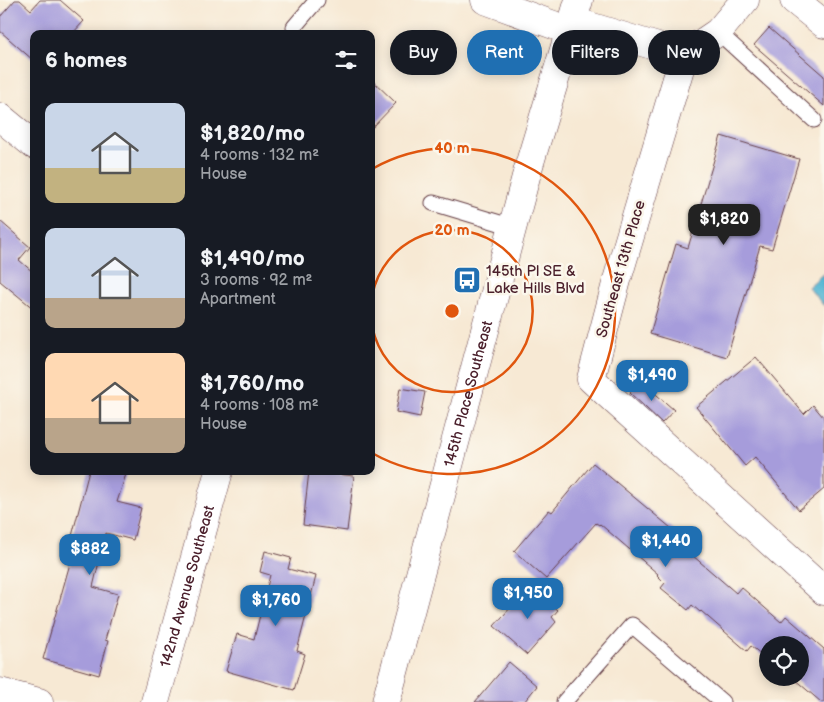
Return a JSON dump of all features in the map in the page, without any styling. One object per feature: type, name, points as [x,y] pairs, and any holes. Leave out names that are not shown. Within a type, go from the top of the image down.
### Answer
[{"type":"street","points":[[484,0],[574,17],[648,43]]},
{"type":"street","points":[[720,30],[746,0]]},
{"type":"street","points":[[794,0],[824,24]]},
{"type":"street","name":"145th Place Southeast","points":[[386,702],[528,169],[574,17]]},
{"type":"street","name":"Southeast 13th Place","points":[[678,75],[617,280],[591,379],[824,591]]},
{"type":"street","points":[[0,117],[30,142]]},
{"type":"street","name":"142nd Avenue Southeast","points":[[155,702],[218,475]]},
{"type":"street","points":[[0,692],[38,702]]},
{"type":"lane","points":[[294,28],[317,0]]},
{"type":"lane","points":[[720,34],[814,120]]},
{"type":"lane","points":[[433,203],[513,227]]},
{"type":"lane","points":[[564,702],[632,625],[722,702]]},
{"type":"water","points":[[824,273],[824,306],[808,287]]},
{"type":"building","points":[[15,0],[20,0],[31,10],[40,0],[60,0],[84,21],[76,30],[30,30],[30,57],[0,31],[0,17]]},
{"type":"building","points":[[769,28],[824,76],[824,106],[754,45]]},
{"type":"building","points":[[375,83],[396,103],[375,125]]},
{"type":"building","points":[[721,136],[799,159],[772,249],[760,246],[727,357],[650,334],[676,244],[688,248]]},
{"type":"building","points":[[0,221],[30,247],[19,260],[30,270],[30,306],[0,281]]},
{"type":"building","points":[[756,357],[804,414],[813,405],[824,418],[824,489],[799,510],[755,457],[745,466],[696,407]]},
{"type":"building","points":[[641,381],[674,410],[662,423],[630,393]]},
{"type":"building","points":[[400,388],[425,392],[420,417],[396,412]]},
{"type":"building","points":[[593,463],[689,543],[685,549],[736,593],[741,587],[781,622],[786,616],[824,649],[824,702],[821,702],[802,686],[809,686],[809,636],[759,636],[759,653],[751,646],[747,651],[701,611],[692,605],[688,610],[661,588],[665,583],[658,574],[600,524],[596,523],[546,579],[514,551],[549,510],[552,512]]},
{"type":"building","points":[[88,475],[126,475],[117,502],[141,508],[133,540],[106,533],[93,587],[118,594],[105,640],[108,641],[99,675],[43,659],[71,560],[66,559]]},
{"type":"building","points":[[309,475],[354,476],[347,531],[303,525]]},
{"type":"building","points":[[265,551],[291,558],[288,569],[316,576],[297,651],[305,654],[294,690],[226,671],[237,634],[254,639],[270,575],[260,572]]},
{"type":"building","points":[[530,586],[558,610],[552,617],[556,622],[527,655],[494,626]]},
{"type":"building","points":[[509,662],[537,686],[524,702],[475,702]]},
{"type":"place","name":"145th Pl SE & Lake Hills Blvd","points":[[467,280]]}]
